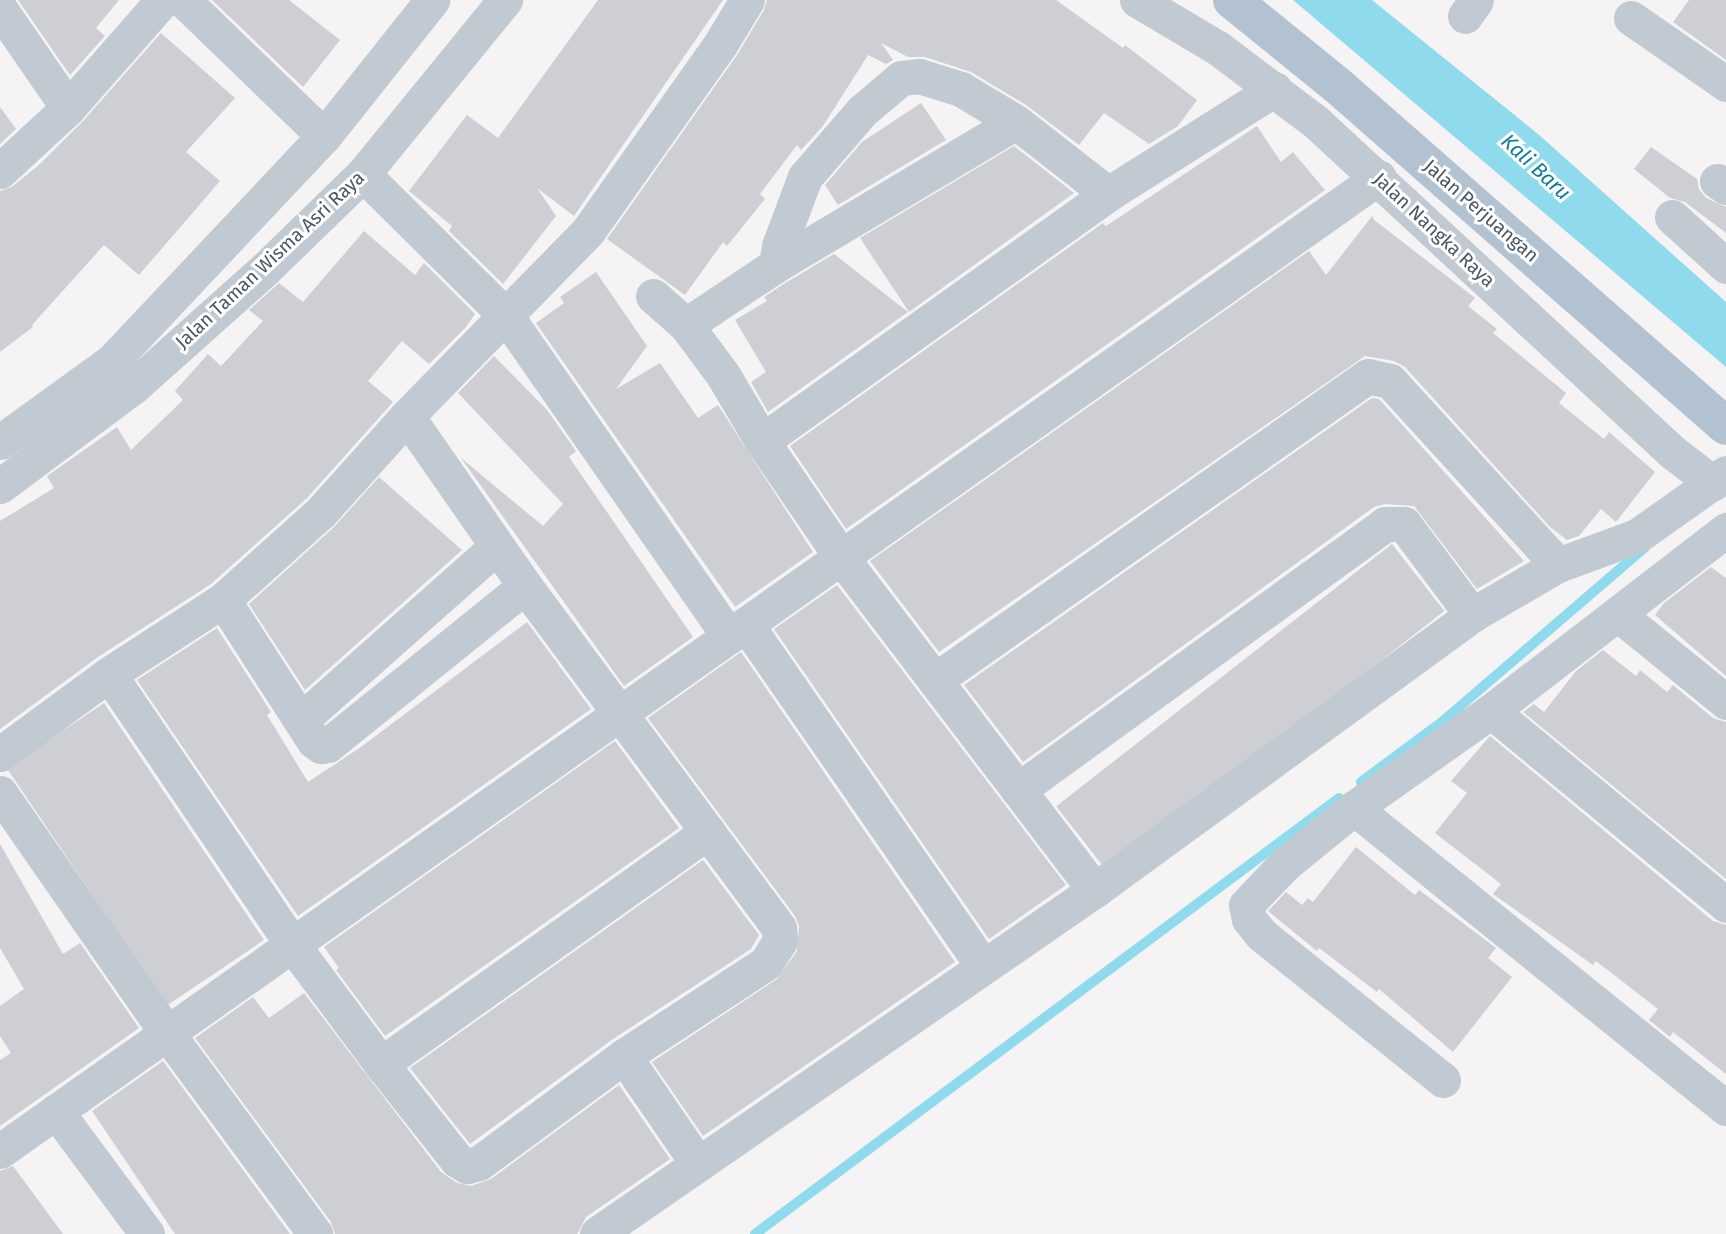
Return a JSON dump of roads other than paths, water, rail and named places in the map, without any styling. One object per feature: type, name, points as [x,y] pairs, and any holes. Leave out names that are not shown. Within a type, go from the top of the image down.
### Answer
[{"type":"main road","name":"Jalan Perjuangan","points":[[1232,0],[1337,85],[1726,426]]},
{"type":"street","points":[[0,172],[68,108],[163,0]]},
{"type":"street","points":[[183,0],[324,136]]},
{"type":"street","name":"Jalan Taman Wisma Asri Raya","points":[[0,442],[112,361],[324,136],[432,0]]},
{"type":"street","name":"Jalan Taman Wisma Asri Raya","points":[[0,486],[133,387],[266,268],[363,174],[505,0]]},
{"type":"street","points":[[0,754],[109,674],[223,600],[320,512],[407,416],[507,317],[588,231],[747,0]]},
{"type":"street","name":"Jalan Nangka Raya","points":[[1137,0],[1218,48],[1275,89],[1379,177],[1671,451],[1720,478]]},
{"type":"street","points":[[0,9],[68,108]]},
{"type":"street","points":[[1631,18],[1726,84]]},
{"type":"street","points":[[776,265],[779,246],[804,177],[862,111],[901,78],[919,76],[961,89],[1016,122],[1108,194]]},
{"type":"street","points":[[762,441],[1108,194],[1275,89]]},
{"type":"street","points":[[685,325],[776,265],[1016,122]]},
{"type":"street","points":[[363,174],[507,317],[982,965]]},
{"type":"street","points":[[0,1151],[1379,177]]},
{"type":"street","points":[[1672,217],[1726,266]]},
{"type":"street","points":[[653,296],[685,325],[723,375],[762,441],[841,557],[1096,890]]},
{"type":"street","points":[[934,680],[1368,376],[1390,381],[1558,565]]},
{"type":"street","points":[[109,674],[292,944],[381,1064],[457,1160],[467,1166],[479,1163],[624,1056],[766,963],[780,941],[779,929],[525,586],[407,416]]},
{"type":"street","points":[[597,1234],[982,965],[1096,890],[1472,615],[1558,565],[1637,536],[1720,478]]},
{"type":"street","points":[[1018,790],[1385,524],[1404,524],[1472,615]]},
{"type":"street","points":[[1443,1080],[1261,934],[1249,919],[1246,905],[1284,864],[1354,808],[1491,711],[1726,530]]},
{"type":"street","points":[[301,720],[497,546]]},
{"type":"street","points":[[223,600],[314,741],[321,746],[328,745],[525,586]]},
{"type":"street","points":[[1619,615],[1726,702]]},
{"type":"street","points":[[1491,711],[1726,905]]},
{"type":"street","points":[[0,793],[167,1032],[315,1234]]},
{"type":"street","points":[[1354,808],[1726,1108]]},
{"type":"street","points":[[381,1064],[708,832]]},
{"type":"street","points":[[624,1056],[698,1164]]},
{"type":"street","points":[[56,1111],[147,1234]]},
{"type":"water","name":"Kali Baru","points":[[1293,0],[1372,0],[1538,134],[1726,302],[1726,367]]},
{"type":"waterway","points":[[1361,782],[1443,721],[1645,547]]},
{"type":"waterway","points":[[755,1234],[1339,798]]}]
